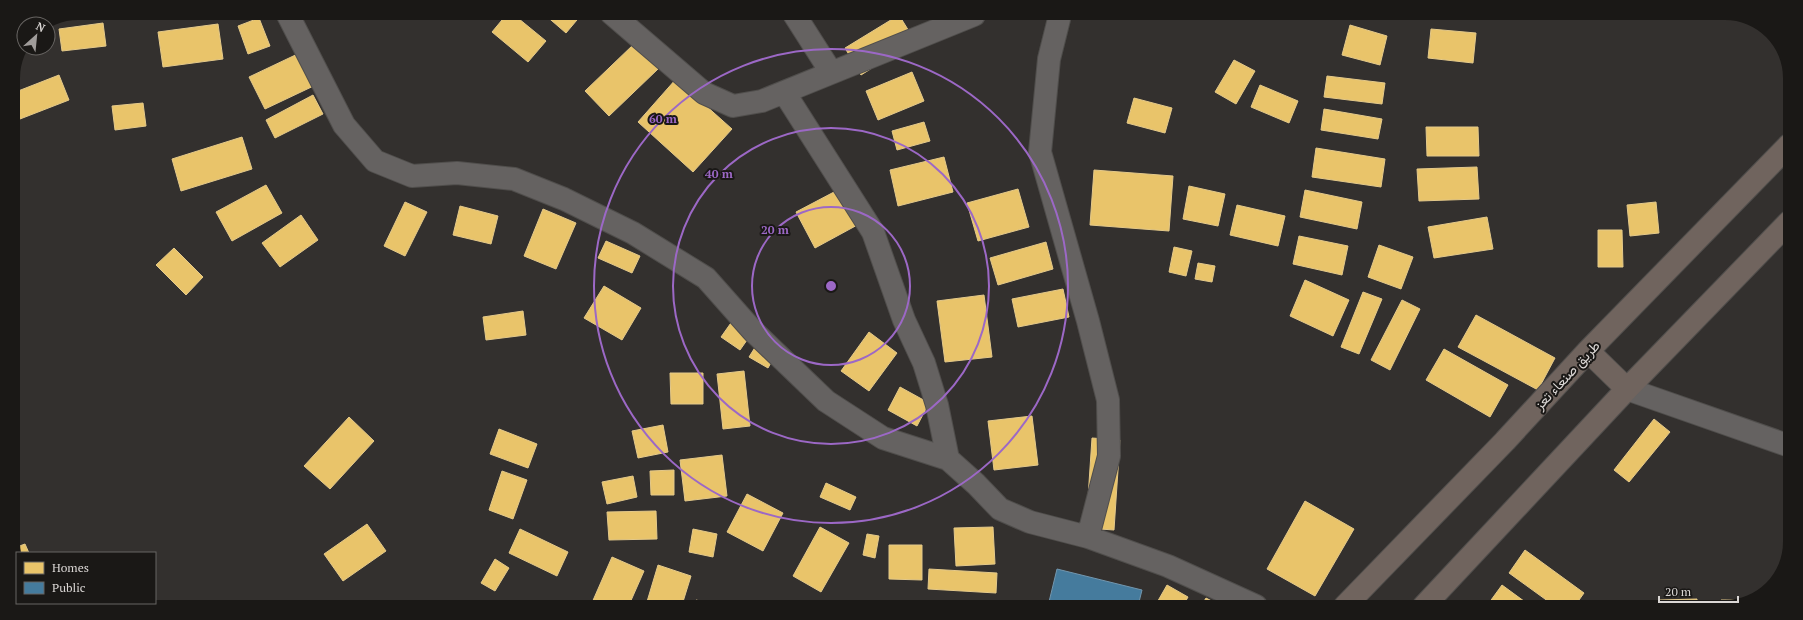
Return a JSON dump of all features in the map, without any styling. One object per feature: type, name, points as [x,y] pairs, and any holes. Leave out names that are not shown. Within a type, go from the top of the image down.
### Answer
[{"type":"highway","name":"طريق صنعاء تعز","points":[[1351,600],[1505,442],[1588,351],[1783,151]]},
{"type":"highway","points":[[1430,600],[1627,389],[1783,228]]},
{"type":"highway","points":[[1588,351],[1627,389]]},
{"type":"street","points":[[291,20],[344,125],[375,161],[412,176],[457,173],[514,179],[564,199],[633,233],[706,278],[753,331],[826,401],[883,438],[948,459],[976,484],[1000,509],[1030,522],[1088,537],[1168,566],[1243,600]]},
{"type":"street","points":[[619,20],[704,93],[732,106],[762,101],[961,20]]},
{"type":"street","points":[[798,20],[831,72]]},
{"type":"street","points":[[1060,20],[1049,59],[1040,152],[1088,321],[1108,400],[1109,456],[1088,537]]},
{"type":"street","points":[[784,92],[873,232],[904,320],[924,363],[937,405],[948,459]]},
{"type":"street","points":[[1627,389],[1783,444]]},
{"type":"building: Homes","points":[[254,20],[260,20],[270,46],[248,54],[238,26]]},
{"type":"building: Homes","points":[[502,20],[520,20],[546,41],[528,62],[492,32]]},
{"type":"building: Homes","points":[[551,20],[577,20],[566,33]]},
{"type":"building: Homes","points":[[891,20],[902,20],[915,41],[861,75],[845,48]]},
{"type":"building: Homes","points":[[103,23],[106,46],[62,51],[59,29]]},
{"type":"building: Homes","points":[[218,24],[223,59],[163,67],[158,32]]},
{"type":"building: Homes","points":[[1350,25],[1387,36],[1380,65],[1342,55]]},
{"type":"building: Homes","points":[[1431,29],[1476,33],[1473,63],[1428,58]]},
{"type":"building: Homes","points":[[634,44],[658,69],[609,116],[585,91]]},
{"type":"building: Homes","points":[[306,50],[322,82],[265,109],[249,77]]},
{"type":"building: Homes","points":[[1234,60],[1255,71],[1236,104],[1215,92]]},
{"type":"building: Homes","points":[[912,72],[924,101],[878,120],[866,91]]},
{"type":"building: Homes","points":[[59,75],[69,100],[20,119],[20,90]]},
{"type":"building: Homes","points":[[1327,76],[1385,83],[1382,104],[1324,97]]},
{"type":"building: Homes","points":[[676,79],[732,129],[693,172],[638,122]]},
{"type":"building: Homes","points":[[1260,85],[1298,101],[1289,123],[1251,107]]},
{"type":"building: Homes","points":[[313,95],[323,114],[275,138],[266,120]]},
{"type":"building: Homes","points":[[1134,98],[1172,108],[1165,133],[1127,123]]},
{"type":"building: Homes","points":[[143,103],[146,126],[115,130],[112,106]]},
{"type":"building: Homes","points":[[1324,109],[1382,119],[1378,139],[1321,130]]},
{"type":"building: Homes","points":[[924,122],[930,141],[897,150],[892,131]]},
{"type":"building: Homes","points":[[1426,127],[1478,127],[1479,156],[1427,156]]},
{"type":"building: Homes","points":[[242,137],[252,169],[181,191],[172,159]]},
{"type":"building: Homes","points":[[1316,148],[1385,159],[1381,187],[1312,177]]},
{"type":"building: Homes","points":[[944,157],[953,192],[898,206],[890,170]]},
{"type":"building: Homes","points":[[1477,167],[1479,199],[1419,201],[1417,169]]},
{"type":"building: Homes","points":[[1094,170],[1173,176],[1169,231],[1090,225]]},
{"type":"building: Homes","points":[[853,182],[872,217],[815,248],[796,212]]},
{"type":"building: Homes","points":[[266,185],[282,213],[232,241],[216,212]]},
{"type":"building: Homes","points":[[1189,186],[1225,194],[1218,226],[1183,219]]},
{"type":"building: Homes","points":[[1018,189],[1029,227],[978,241],[967,203]]},
{"type":"building: Homes","points":[[1305,190],[1362,202],[1357,229],[1300,217]]},
{"type":"building: Homes","points":[[405,202],[427,212],[405,256],[384,246]]},
{"type":"building: Homes","points":[[1656,202],[1659,233],[1630,236],[1627,205]]},
{"type":"building: Homes","points":[[1237,205],[1285,216],[1278,246],[1230,235]]},
{"type":"building: Homes","points":[[460,206],[498,216],[491,244],[453,235]]},
{"type":"building: Homes","points":[[543,209],[576,223],[556,269],[524,256]]},
{"type":"building: Homes","points":[[301,215],[318,240],[280,267],[262,243]]},
{"type":"building: Homes","points":[[1487,217],[1493,249],[1434,258],[1428,227]]},
{"type":"building: Homes","points":[[1598,230],[1622,230],[1623,267],[1598,267]]},
{"type":"building: Homes","points":[[1299,236],[1348,246],[1342,275],[1293,264]]},
{"type":"building: Homes","points":[[606,241],[640,256],[632,273],[598,258]]},
{"type":"building: Homes","points":[[1046,242],[1053,269],[998,285],[990,258]]},
{"type":"building: Homes","points":[[1379,245],[1413,257],[1401,289],[1368,277]]},
{"type":"building: Homes","points":[[1174,247],[1192,251],[1186,276],[1169,272]]},
{"type":"building: Homes","points":[[174,248],[203,277],[186,295],[156,265]]},
{"type":"building: Homes","points":[[1198,263],[1215,266],[1212,282],[1195,279]]},
{"type":"building: Homes","points":[[1305,280],[1349,300],[1333,336],[1290,316]]},
{"type":"building: Homes","points":[[604,286],[641,308],[622,340],[584,318]]},
{"type":"building: Homes","points":[[1063,289],[1069,317],[1018,327],[1012,299]]},
{"type":"building: Homes","points":[[1363,292],[1382,299],[1359,354],[1341,347]]},
{"type":"building: Homes","points":[[984,295],[992,357],[945,362],[937,301]]},
{"type":"building: Homes","points":[[1402,300],[1420,309],[1390,370],[1371,360]]},
{"type":"building: Homes","points":[[523,311],[526,335],[486,340],[483,317]]},
{"type":"building: Homes","points":[[1476,315],[1555,358],[1538,390],[1458,347]]},
{"type":"building: Homes","points":[[733,320],[752,333],[740,350],[721,337]]},
{"type":"building: Homes","points":[[869,332],[897,353],[869,391],[841,371]]},
{"type":"building: Homes","points":[[759,341],[777,352],[768,368],[749,357]]},
{"type":"building: Homes","points":[[1444,349],[1508,385],[1490,417],[1426,380]]},
{"type":"building: Homes","points":[[744,371],[750,426],[723,429],[717,374]]},
{"type":"building: Homes","points":[[670,373],[703,373],[703,404],[671,404]]},
{"type":"building: Homes","points":[[900,387],[929,403],[917,426],[888,410]]},
{"type":"building: Homes","points":[[1032,416],[1038,465],[994,470],[988,421]]},
{"type":"building: Homes","points":[[349,417],[374,441],[330,489],[304,466]]},
{"type":"building: Homes","points":[[1654,419],[1670,432],[1629,482],[1614,470]]},
{"type":"building: Homes","points":[[663,425],[668,452],[638,458],[632,431]]},
{"type":"building: Homes","points":[[499,429],[537,444],[528,468],[490,454]]},
{"type":"building: Homes","points":[[1092,438],[1120,440],[1114,530],[1086,528]]},
{"type":"building: Homes","points":[[722,455],[727,496],[685,501],[680,460]]},
{"type":"building: Homes","points":[[674,470],[674,495],[651,495],[650,471]]},
{"type":"building: Homes","points":[[502,471],[527,480],[513,519],[489,510]]},
{"type":"building: Homes","points":[[633,476],[637,497],[607,504],[602,482]]},
{"type":"building: Homes","points":[[826,483],[856,497],[850,510],[820,497]]},
{"type":"building: Homes","points":[[747,494],[783,513],[763,551],[727,532]]},
{"type":"building: Homes","points":[[1305,501],[1354,529],[1315,596],[1267,569]]},
{"type":"building: Homes","points":[[656,511],[657,539],[609,540],[607,512]]},
{"type":"building: Homes","points":[[367,524],[386,551],[343,581],[324,554]]},
{"type":"building: Homes","points":[[820,527],[849,543],[821,592],[793,576]]},
{"type":"building: Homes","points":[[993,527],[995,564],[956,566],[954,528]]},
{"type":"building: Homes","points":[[520,529],[568,552],[557,576],[509,553]]},
{"type":"building: Homes","points":[[693,529],[717,534],[713,557],[689,552]]},
{"type":"building: Homes","points":[[867,534],[879,536],[875,558],[863,555]]},
{"type":"building: Homes","points":[[25,544],[29,552],[21,552],[20,546]]},
{"type":"building: Homes","points":[[889,545],[922,545],[922,580],[889,579]]},
{"type":"building: Homes","points":[[1525,550],[1584,593],[1579,600],[1546,600],[1509,573]]},
{"type":"building: Homes","points":[[612,557],[644,571],[631,600],[593,600]]},
{"type":"building: Homes","points":[[495,559],[509,568],[495,591],[481,583]]},
{"type":"building: Homes","points":[[658,565],[691,576],[684,600],[648,600]]},
{"type":"building: Homes","points":[[929,569],[997,573],[996,593],[928,589]]},
{"type":"building: Homes","points":[[1167,585],[1188,597],[1186,600],[1158,600]]},
{"type":"building: Homes","points":[[1502,585],[1522,600],[1491,600]]},
{"type":"building: Homes","points":[[1697,599],[1697,600],[1660,600]]},
{"type":"building: Public","points":[[1057,569],[1142,590],[1140,600],[1049,600]]}]
